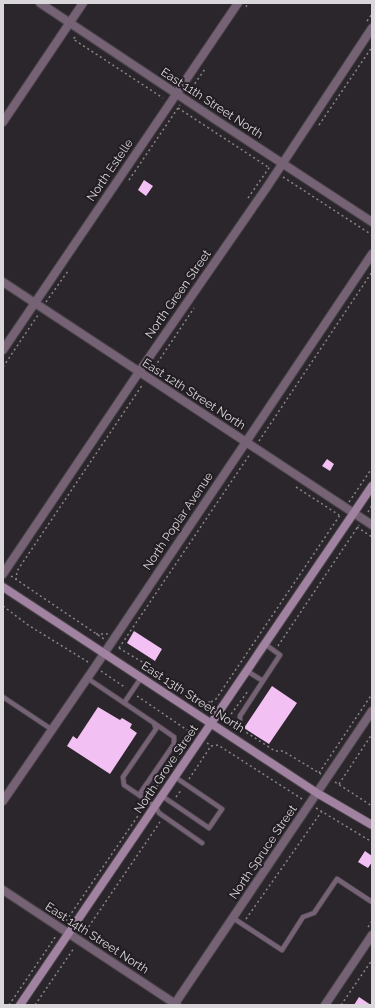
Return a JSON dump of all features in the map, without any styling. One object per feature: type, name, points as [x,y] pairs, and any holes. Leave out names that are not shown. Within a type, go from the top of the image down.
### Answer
[{"type":"street","name":"East 11th Street North","points":[[40,3],[372,222]]},
{"type":"street","points":[[3,122],[83,3]]},
{"type":"street","name":"North Estelle","points":[[3,350],[238,3]]},
{"type":"street","name":"North Green Street","points":[[3,574],[372,28]]},
{"type":"street","name":"North Poplar Avenue","points":[[3,801],[95,667],[372,254]]},
{"type":"street","name":"East 12th Street North","points":[[3,282],[372,525]]},
{"type":"street","name":"North Grove Street","points":[[20,1005],[372,486]]},
{"type":"street","name":"East 13th Street North","points":[[3,587],[317,793],[372,825]]},
{"type":"street","name":"North Spruce Street","points":[[175,1005],[372,711]]},
{"type":"street","name":"East 14th Street North","points":[[3,890],[175,1005]]},
{"type":"street","points":[[325,1005],[372,935]]},
{"type":"lane","points":[[240,721],[240,716],[280,655],[265,644]]},
{"type":"lane","points":[[247,671],[263,681]]},
{"type":"lane","points":[[87,678],[174,736],[174,744],[139,795]]},
{"type":"lane","points":[[124,703],[141,678]]},
{"type":"lane","points":[[3,697],[51,729]]},
{"type":"lane","points":[[154,723],[156,729],[123,778],[124,785],[155,806],[159,813],[202,843]]},
{"type":"lane","points":[[162,796],[209,828],[222,809],[175,777]]},
{"type":"lane","points":[[233,918],[282,950],[302,917],[314,913],[338,879],[372,902]]},
{"type":"path","points":[[243,11],[248,3]]},
{"type":"path","points":[[316,130],[372,47]]},
{"type":"path","points":[[129,180],[205,67]]},
{"type":"path","points":[[3,367],[68,271]]},
{"type":"path","points":[[119,648],[372,272]]},
{"type":"path","points":[[16,580],[17,571],[194,308]]},
{"type":"path","points":[[211,702],[216,699],[372,468]]},
{"type":"path","points":[[296,487],[372,537]]},
{"type":"path","points":[[274,651],[372,505]]},
{"type":"path","points":[[3,606],[28,625],[95,667],[211,746],[218,745],[372,842]]},
{"type":"path","points":[[257,677],[229,717],[236,725],[275,751],[283,751],[372,806]]},
{"type":"path","points":[[319,773],[372,694]]},
{"type":"path","points":[[9,1005],[193,734]]},
{"type":"path","points":[[338,785],[372,734]]},
{"type":"path","points":[[172,803],[211,746]]},
{"type":"path","points":[[242,924],[322,811]]},
{"type":"path","points":[[35,1005],[164,816]]},
{"type":"path","points":[[341,1005],[372,960]]},
{"type":"building","points":[[144,180],[153,186],[146,196],[138,190]]},
{"type":"building","points":[[327,459],[334,464],[330,471],[322,466]]},
{"type":"building","points":[[134,631],[162,649],[155,661],[127,643]]},
{"type":"building","points":[[272,686],[297,703],[269,744],[244,728]]},
{"type":"building","points":[[98,707],[120,720],[122,718],[132,724],[130,728],[137,733],[110,774],[67,746],[73,736],[77,739]]},
{"type":"building","points":[[365,851],[372,856],[372,862],[368,868],[358,862]]},
{"type":"building","points":[[359,997],[371,1005],[354,1005]]}]
